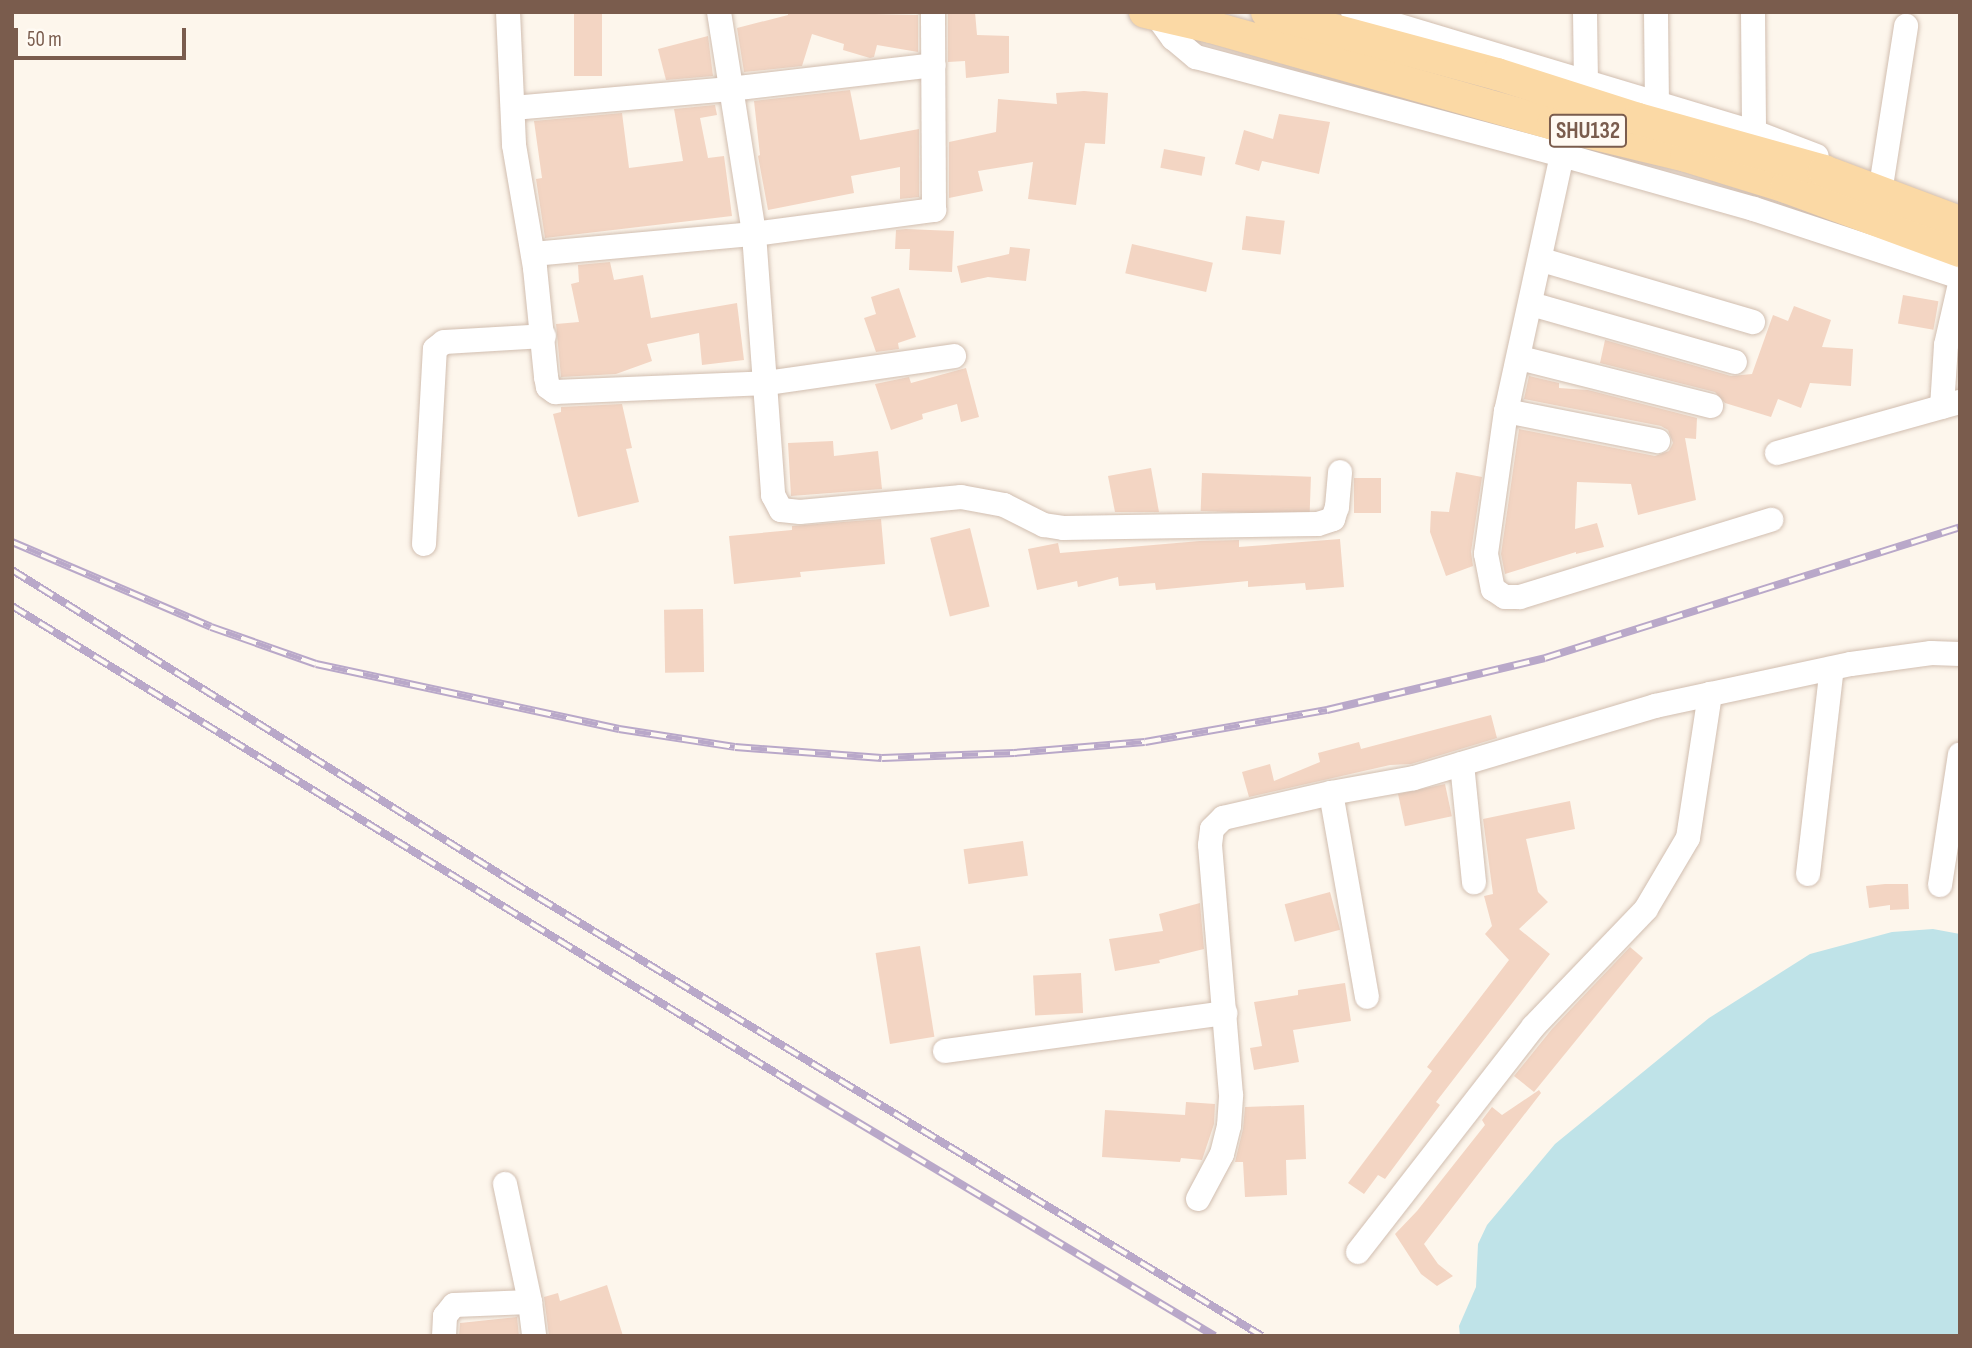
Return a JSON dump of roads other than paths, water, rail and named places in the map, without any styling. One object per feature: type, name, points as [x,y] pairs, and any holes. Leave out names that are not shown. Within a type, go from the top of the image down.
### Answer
[{"type":"main road","name":"SHU132","points":[[1267,12],[1497,74],[1824,171],[1960,222]]},
{"type":"main road","name":"SHU132","points":[[1150,14],[1211,27],[1553,124],[1686,156],[1786,187],[1960,251]]},
{"type":"street","points":[[508,12],[514,145],[533,254],[544,335],[546,377],[548,387],[555,393],[767,383],[954,356]]},
{"type":"street","points":[[719,12],[754,234],[767,383],[773,495],[781,510],[800,512],[961,497],[993,502],[1044,525],[1063,528],[1318,524],[1332,519],[1337,507],[1340,472]]},
{"type":"street","points":[[533,254],[754,234],[934,210],[933,12]]},
{"type":"street","points":[[1353,12],[1382,15],[1754,132],[1960,209]]},
{"type":"street","points":[[1585,12],[1586,81]]},
{"type":"street","points":[[1656,12],[1657,103]]},
{"type":"street","points":[[1753,12],[1754,132]]},
{"type":"street","points":[[1150,14],[1196,57],[1754,209],[1960,277]]},
{"type":"street","points":[[1882,180],[1906,26]]},
{"type":"street","points":[[513,108],[730,89],[934,65]]},
{"type":"street","points":[[1562,155],[1542,260],[1506,411],[1486,554],[1493,589],[1505,597],[1520,597],[1771,520]]},
{"type":"street","points":[[1542,260],[1753,323]]},
{"type":"street","points":[[1777,453],[1951,405],[1946,345],[1960,284]]},
{"type":"street","points":[[1531,304],[1735,362]]},
{"type":"street","points":[[424,544],[435,349],[444,342],[544,335]]},
{"type":"street","points":[[1520,358],[1711,407]]},
{"type":"street","points":[[1506,411],[1658,441]]},
{"type":"street","points":[[1198,1199],[1222,1154],[1229,1126],[1231,1095],[1210,845],[1212,829],[1223,818],[1331,793],[1414,778],[1655,706],[1832,668],[1931,653],[1960,654]]},
{"type":"street","points":[[1808,874],[1832,668]]},
{"type":"street","points":[[1358,1252],[1533,1027],[1646,909],[1688,838],[1710,694]]},
{"type":"street","points":[[1940,885],[1960,755]]},
{"type":"street","points":[[1462,764],[1474,882]]},
{"type":"street","points":[[1331,793],[1367,998]]},
{"type":"street","points":[[945,1052],[1225,1013]]},
{"type":"street","points":[[505,1184],[530,1301],[534,1336]]},
{"type":"street","points":[[444,1336],[445,1316],[454,1306],[530,1301]]},
{"type":"water","points":[[1933,929],[1960,934],[1960,1336],[1460,1336],[1459,1326],[1476,1287],[1478,1244],[1487,1225],[1555,1144],[1709,1018],[1810,954],[1892,932]]},
{"type":"railway","points":[[12,542],[211,627],[316,664],[619,729],[735,747],[882,758],[1014,753],[1145,742],[1327,710],[1545,658],[1960,527]]},
{"type":"railway","points":[[12,570],[511,881],[1262,1336]]},
{"type":"railway","points":[[12,606],[802,1089],[1215,1336]]}]
